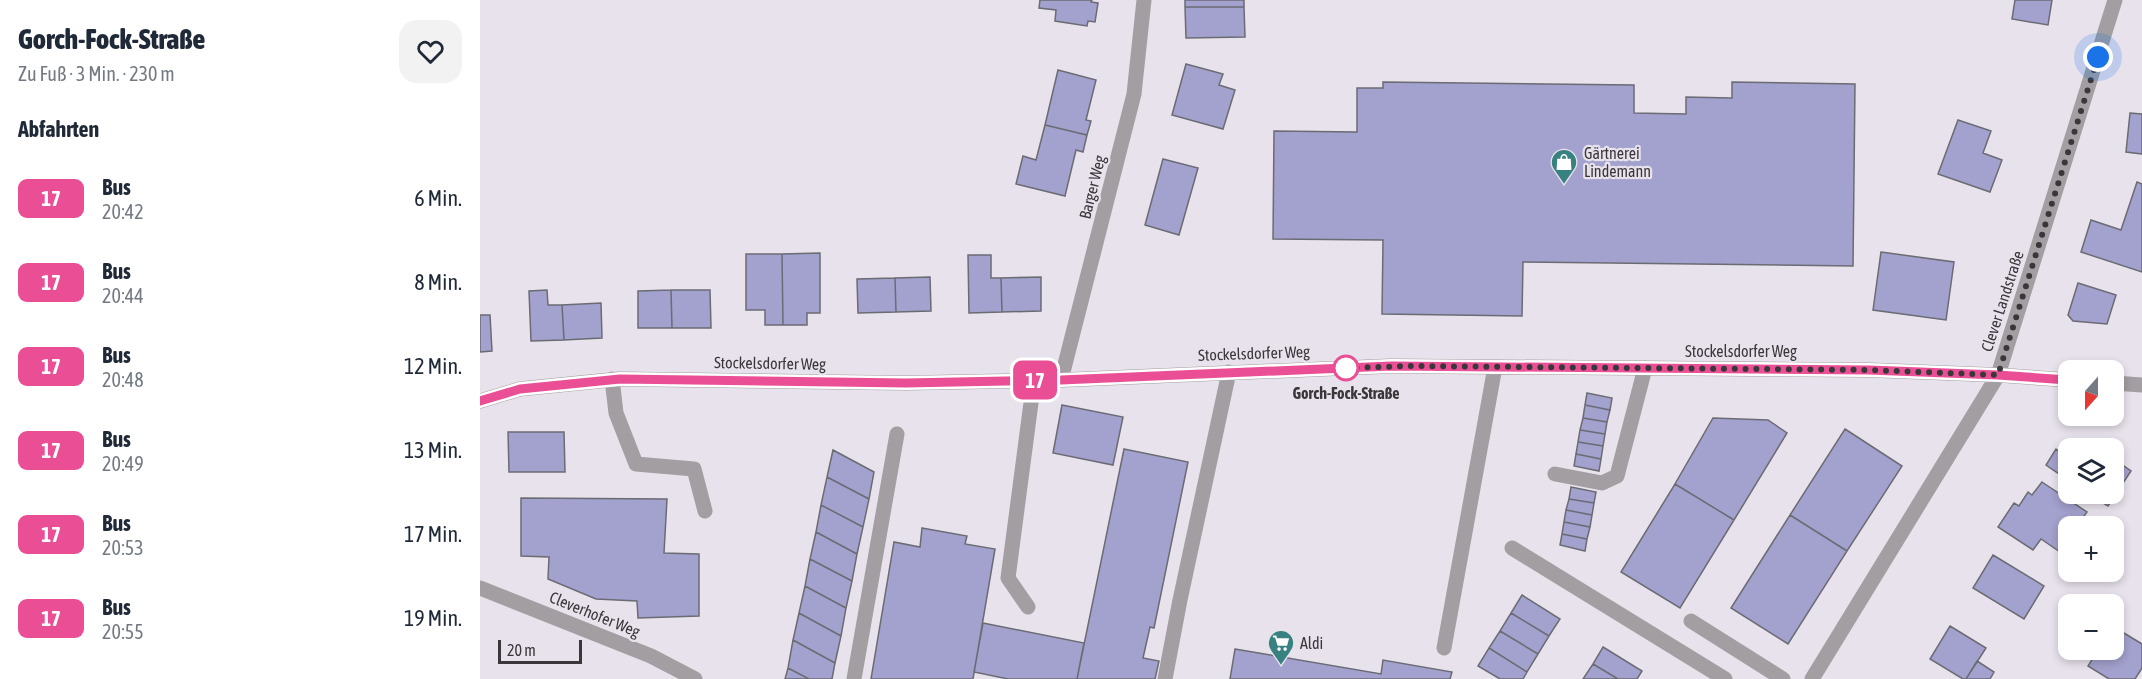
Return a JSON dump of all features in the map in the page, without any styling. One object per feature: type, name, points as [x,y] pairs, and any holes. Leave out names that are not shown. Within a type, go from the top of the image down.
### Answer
[{"type":"street","name":"Barger Weg","points":[[1061,380],[1134,94],[1143,0]]},
{"type":"street","name":"Clever Landstraße","points":[[1812,679],[1998,375],[2115,0]]},
{"type":"street","name":"Stockelsdorfer Weg","points":[[480,401],[520,389],[612,380],[906,383],[1061,380],[1391,366],[1869,370],[2058,379]]},
{"type":"street","points":[[1444,648],[1495,367]]},
{"type":"street","points":[[1556,474],[1602,483],[1617,476],[1645,368]]},
{"type":"street","points":[[1165,679],[1229,372]]},
{"type":"street","points":[[612,380],[616,413],[636,464],[694,469],[705,511]]},
{"type":"street","points":[[1028,607],[1008,578],[1034,380]]},
{"type":"street","points":[[2124,384],[2142,386]]},
{"type":"street","points":[[854,679],[897,434]]},
{"type":"street","points":[[1512,548],[1725,679]]},
{"type":"street","name":"Cleverhofer Weg","points":[[480,588],[651,656],[695,679]]},
{"type":"street","points":[[1691,621],[1783,679]]},
{"type":"building","points":[[1040,0],[1092,0],[1091,2],[1098,3],[1095,22],[1088,21],[1087,26],[1055,21],[1056,10],[1039,8]]},
{"type":"building","points":[[1185,0],[1244,0],[1244,7],[1185,7]]},
{"type":"building","points":[[2015,0],[2052,0],[2048,25],[2012,19]]},
{"type":"building","points":[[1185,7],[1244,7],[1245,37],[1186,38]]},
{"type":"building","points":[[1186,64],[1223,74],[1219,85],[1235,90],[1223,129],[1172,115]]},
{"type":"building","points":[[1058,70],[1096,80],[1086,120],[1091,121],[1087,135],[1045,125]]},
{"type":"building","name":"Gärtnerei Lindemann","points":[[1383,82],[1634,85],[1634,113],[1686,114],[1686,97],[1732,98],[1732,82],[1855,84],[1853,266],[1523,262],[1522,316],[1382,314],[1383,240],[1273,239],[1274,131],[1357,132],[1357,88],[1383,88]]},
{"type":"building","points":[[2130,113],[2142,114],[2142,154],[2126,152]]},
{"type":"building","points":[[1958,120],[1991,131],[1983,153],[2002,160],[1990,192],[1938,174]]},
{"type":"building","points":[[1045,125],[1087,135],[1083,152],[1076,150],[1065,196],[1016,184],[1023,156],[1036,160]]},
{"type":"building","points":[[1163,159],[1198,168],[1179,235],[1145,225]]},
{"type":"building","points":[[2137,182],[2142,184],[2142,272],[2081,252],[2091,220],[2121,230]]},
{"type":"building","points":[[1881,252],[1954,262],[1946,320],[1873,310]]},
{"type":"building","points":[[820,253],[820,313],[807,313],[807,325],[783,325],[782,254]]},
{"type":"building","points":[[746,254],[782,254],[783,325],[765,325],[765,310],[746,310]]},
{"type":"building","points":[[968,255],[991,255],[991,278],[1001,278],[1002,312],[969,313]]},
{"type":"building","points":[[930,277],[931,311],[896,312],[895,278]]},
{"type":"building","points":[[1041,277],[1041,311],[1002,312],[1001,278]]},
{"type":"building","points":[[895,278],[896,312],[858,313],[857,279]]},
{"type":"building","points":[[2078,283],[2116,295],[2107,324],[2073,321],[2068,315]]},
{"type":"building","points":[[547,290],[548,305],[562,305],[564,340],[531,341],[529,291]]},
{"type":"building","points":[[671,290],[710,290],[711,328],[672,328]]},
{"type":"building","points":[[671,290],[672,328],[638,328],[638,291]]},
{"type":"building","points":[[601,303],[602,338],[564,340],[562,305]]},
{"type":"building","points":[[480,315],[490,315],[492,351],[480,352]]},
{"type":"building","points":[[1587,393],[1612,398],[1610,410],[1585,405]]},
{"type":"building","points":[[1062,405],[1123,417],[1113,465],[1053,453]]},
{"type":"building","points":[[1585,405],[1610,410],[1607,422],[1583,418]]},
{"type":"building","points":[[1583,418],[1607,422],[1605,434],[1580,430]]},
{"type":"building","points":[[1713,418],[1768,420],[1787,433],[1734,520],[1675,484]]},
{"type":"building","points":[[1845,429],[1902,466],[1847,551],[1790,515]]},
{"type":"building","points":[[1580,430],[1605,434],[1603,446],[1578,442]]},
{"type":"building","points":[[508,432],[564,432],[565,472],[509,472]]},
{"type":"building","points":[[1578,442],[1603,446],[1601,459],[1576,454]]},
{"type":"building","points":[[1124,449],[1188,462],[1154,628],[1150,627],[1143,658],[1159,661],[1155,679],[1077,679]]},
{"type":"building","points":[[2056,449],[2058,450],[2058,473],[2046,465]]},
{"type":"building","points":[[833,450],[874,472],[869,499],[827,477]]},
{"type":"building","points":[[1576,454],[1601,459],[1599,471],[1574,466]]},
{"type":"building","points":[[2124,466],[2131,471],[2124,482]]},
{"type":"building","points":[[827,477],[869,499],[863,527],[821,505]]},
{"type":"building","points":[[2042,482],[2058,493],[2058,504],[2075,504],[2087,512],[2084,516],[2058,516],[2058,551],[2041,539],[2033,550],[1998,527],[2014,503],[2019,506],[2028,492],[2032,495]]},
{"type":"building","points":[[1675,484],[1734,520],[1680,608],[1621,572]]},
{"type":"building","points":[[1571,487],[1596,492],[1594,503],[1569,499]]},
{"type":"building","points":[[521,498],[667,499],[664,553],[699,554],[699,616],[638,618],[637,601],[596,599],[548,579],[549,557],[521,556]]},
{"type":"building","points":[[1569,499],[1594,503],[1592,515],[1566,510]]},
{"type":"building","points":[[821,505],[863,527],[857,554],[816,532]]},
{"type":"building","points":[[1566,510],[1592,515],[1590,527],[1564,522]]},
{"type":"building","points":[[1790,515],[1847,551],[1788,644],[1731,608]]},
{"type":"building","points":[[1564,522],[1590,527],[1587,539],[1562,534]]},
{"type":"building","points":[[922,528],[967,536],[965,544],[995,549],[973,679],[871,679],[894,542],[920,547]]},
{"type":"building","points":[[816,532],[857,554],[852,581],[810,559]]},
{"type":"building","points":[[1562,534],[1587,539],[1585,551],[1560,545]]},
{"type":"building","points":[[1993,555],[2044,586],[2024,619],[1973,588]]},
{"type":"building","points":[[810,559],[852,581],[846,608],[805,586]]},
{"type":"building","points":[[805,586],[846,608],[841,636],[799,613]]},
{"type":"building","points":[[1522,595],[1560,619],[1549,636],[1511,613]]},
{"type":"building","points":[[799,613],[841,636],[835,663],[793,640]]},
{"type":"building","points":[[1511,613],[1549,636],[1538,654],[1500,631]]},
{"type":"building","points":[[983,623],[1084,643],[1077,679],[1008,679],[974,672]]},
{"type":"building","points":[[1950,626],[1986,648],[1966,679],[1930,659]]},
{"type":"building","points":[[1500,631],[1538,654],[1527,672],[1489,648]]},
{"type":"building","points":[[2124,633],[2142,644],[2142,668],[2135,679],[2109,679],[2088,666],[2092,660],[2124,660]]},
{"type":"building","points":[[793,640],[835,663],[832,679],[809,679],[788,668]]},
{"type":"building","points":[[1603,647],[1642,671],[1637,679],[1618,679],[1593,664]]},
{"type":"building","points":[[1489,648],[1527,672],[1523,679],[1500,679],[1478,666]]},
{"type":"building","name":"Aldi","points":[[1235,649],[1381,674],[1383,660],[1452,672],[1450,679],[1230,679]]},
{"type":"building","points":[[1977,661],[1994,672],[1990,679],[1966,679]]},
{"type":"building","points":[[1593,664],[1618,679],[1583,679]]},
{"type":"building","points":[[788,668],[809,679],[785,679]]},
{"type":"bus line","name":"17","points":[[480,401],[520,389],[620,379],[906,383],[1061,380],[1391,366],[1869,370],[2058,379]]},
{"type":"place","name":"Gärtnerei Lindemann","points":[[1564,185]]},
{"type":"place","name":"Gorch-Fock-Straße","points":[[1346,368]]},
{"type":"place","name":"Aldi","points":[[1281,666]]},
{"type":"route","points":[[1346,368],[1410,366],[1869,370],[1998,375],[2098,57]]}]
